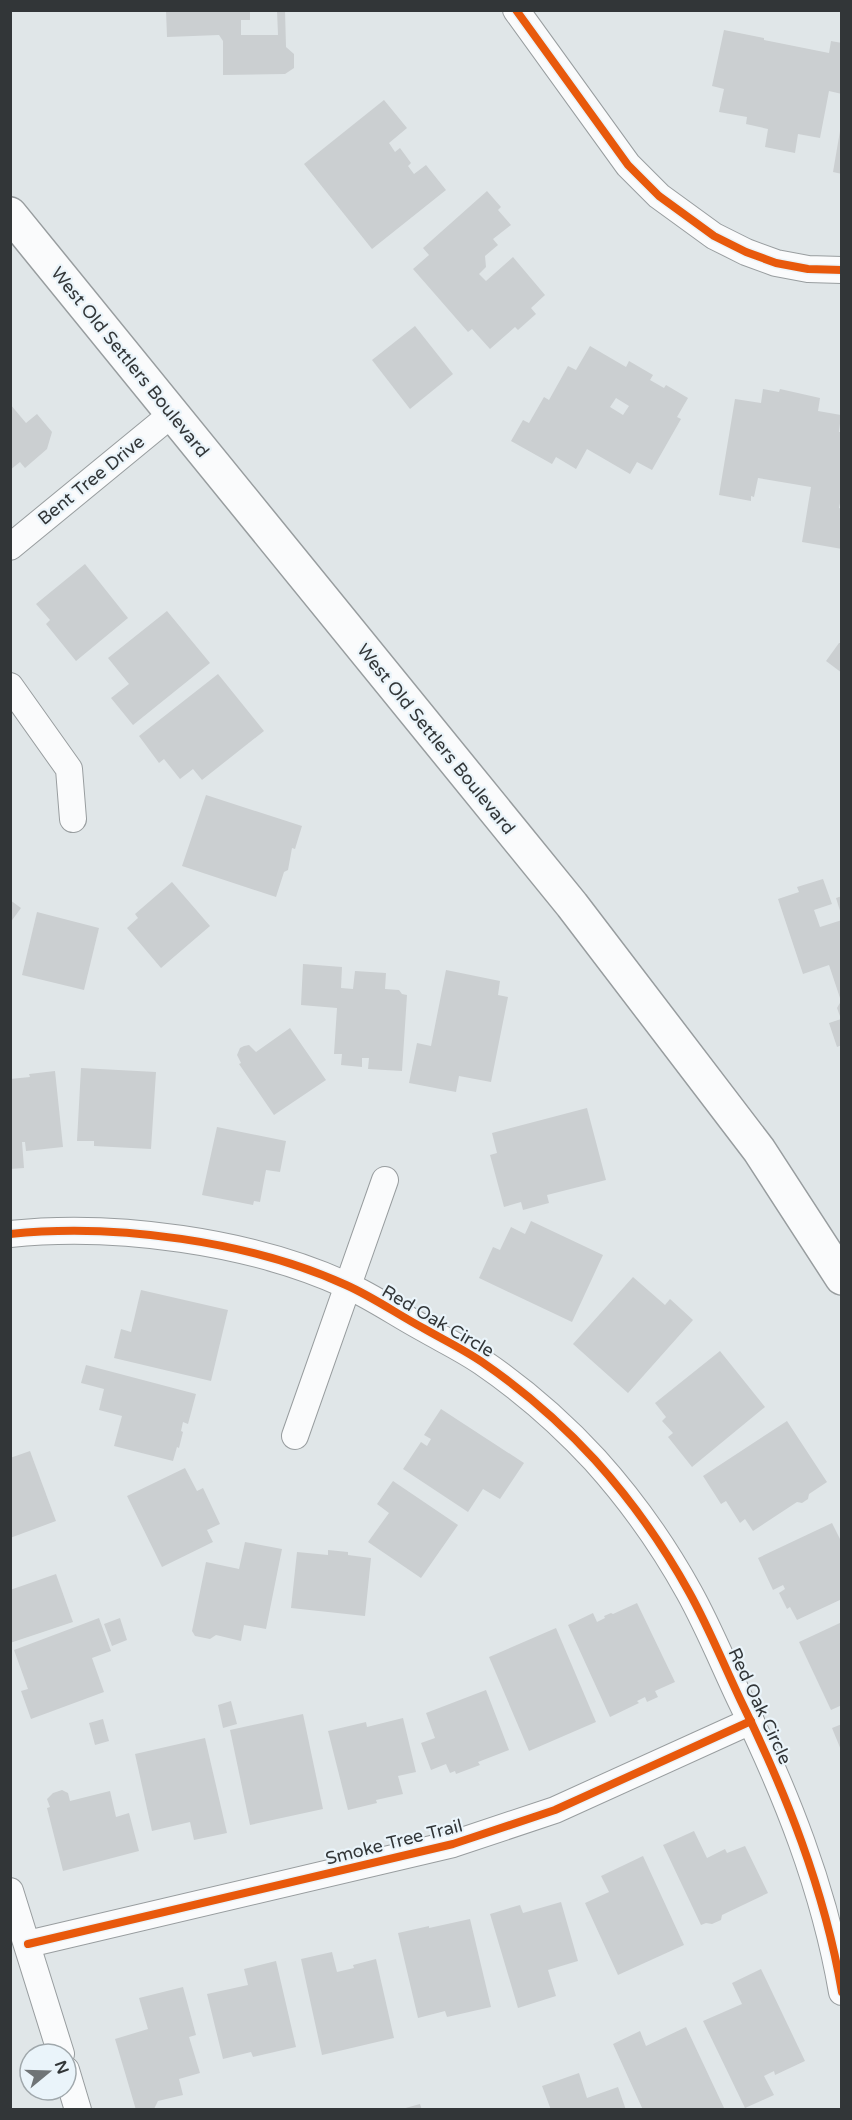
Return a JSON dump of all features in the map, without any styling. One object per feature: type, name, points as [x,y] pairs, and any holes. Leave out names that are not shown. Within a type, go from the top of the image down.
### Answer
[{"type":"main road","name":"West Old Settlers Boulevard","points":[[10,214],[572,905],[759,1150],[842,1278]]},
{"type":"street","points":[[516,10],[628,165],[660,196],[714,236],[746,252],[776,263],[808,269],[842,270]]},
{"type":"street","name":"Bent Tree Drive","points":[[10,547],[172,414]]},
{"type":"street","points":[[10,686],[69,769],[73,819]]},
{"type":"street","points":[[295,1436],[385,1180]]},
{"type":"street","name":"Red Oak Circle","points":[[10,1234],[34,1231],[90,1231],[171,1238],[273,1259],[349,1286],[480,1360],[560,1424],[629,1502],[661,1546],[689,1593],[787,1800],[815,1880],[842,1992]]},
{"type":"street","name":"Smoke Tree Trail","points":[[28,1944],[453,1844],[555,1810],[751,1721]]},
{"type":"street","points":[[10,1891],[57,2042]]},
{"type":"building","points":[[166,10],[250,10],[250,20],[241,20],[241,35],[278,35],[277,10],[285,10],[286,47],[294,54],[294,68],[285,74],[223,75],[223,41],[219,35],[167,37]]},
{"type":"building","points":[[724,30],[829,53],[831,41],[842,43],[842,94],[829,91],[820,138],[798,134],[795,153],[765,147],[768,129],[746,124],[747,117],[719,112],[724,89],[712,86]]},
{"type":"building","points":[[384,100],[407,128],[389,143],[395,152],[400,148],[411,163],[408,166],[414,174],[426,165],[446,190],[372,249],[304,164]]},
{"type":"building","points":[[840,131],[842,131],[842,174],[833,172]]},
{"type":"building","points":[[487,191],[501,207],[498,210],[511,225],[493,239],[498,245],[485,256],[486,267],[479,274],[486,281],[513,257],[545,295],[531,308],[536,314],[518,330],[515,327],[490,349],[472,329],[468,332],[413,269],[429,255],[423,248]]},
{"type":"building","points":[[415,326],[453,374],[410,409],[372,360]]},
{"type":"building","points":[[590,346],[626,367],[629,361],[653,375],[650,380],[664,388],[666,385],[688,398],[677,417],[681,419],[652,470],[637,462],[630,474],[587,449],[576,469],[556,457],[552,464],[511,441],[523,420],[529,423],[544,397],[549,400],[568,366],[576,370]],"holes":[[[616,398],[629,406],[623,415],[610,407]]]},
{"type":"building","points":[[763,389],[779,392],[780,389],[820,398],[818,411],[841,415],[839,432],[842,432],[842,493],[839,508],[842,509],[842,549],[802,542],[811,487],[758,478],[751,501],[719,495],[735,399],[761,403]]},
{"type":"building","points":[[10,404],[26,423],[37,414],[52,432],[47,449],[25,468],[20,462],[10,470]]},
{"type":"building","points":[[85,564],[128,618],[76,661],[46,624],[50,620],[36,604]]},
{"type":"building","points":[[167,611],[210,663],[133,725],[111,698],[129,684],[108,658]]},
{"type":"building","points":[[839,643],[842,643],[842,673],[826,661]]},
{"type":"building","points":[[218,674],[264,731],[202,780],[193,769],[180,779],[164,759],[159,763],[139,736]]},
{"type":"building","points":[[206,795],[302,826],[295,849],[292,848],[288,870],[284,872],[276,897],[182,866]]},
{"type":"building","points":[[823,879],[832,904],[814,910],[820,927],[842,920],[842,1045],[837,1047],[829,1023],[841,1019],[837,1008],[841,1001],[829,965],[803,974],[778,899],[799,892],[797,887]]},
{"type":"building","points":[[172,882],[210,926],[161,968],[127,928],[138,918],[135,914]]},
{"type":"building","points":[[842,896],[842,914],[841,914],[836,898]]},
{"type":"building","points":[[10,900],[21,908],[10,923]]},
{"type":"building","points":[[37,912],[99,928],[84,990],[22,975]]},
{"type":"building","points":[[303,964],[342,967],[341,988],[353,989],[355,971],[386,973],[385,989],[399,990],[402,994],[407,995],[402,1071],[368,1069],[369,1058],[362,1058],[362,1067],[341,1065],[342,1054],[334,1054],[337,1008],[301,1005]]},
{"type":"building","points":[[446,970],[500,981],[498,995],[508,997],[491,1082],[459,1076],[456,1092],[409,1083],[417,1043],[431,1046]]},
{"type":"building","points":[[290,1028],[326,1080],[274,1115],[239,1064],[241,1063],[237,1055],[240,1048],[249,1045],[256,1052]]},
{"type":"building","points":[[81,1068],[156,1072],[151,1149],[94,1146],[94,1141],[77,1141]]},
{"type":"building","points":[[55,1071],[63,1147],[26,1151],[25,1142],[22,1142],[24,1168],[10,1169],[10,1079]]},
{"type":"building","points":[[587,1108],[606,1180],[547,1195],[549,1203],[523,1210],[521,1202],[504,1207],[490,1155],[497,1153],[492,1133]]},
{"type":"building","points":[[217,1127],[286,1141],[280,1172],[266,1170],[260,1202],[254,1201],[253,1205],[202,1195]]},
{"type":"building","points":[[531,1221],[603,1255],[572,1322],[479,1278],[493,1247],[500,1250],[511,1227],[525,1234]]},
{"type":"building","points":[[633,1277],[665,1305],[670,1299],[693,1320],[628,1393],[573,1344]]},
{"type":"building","points":[[141,1290],[228,1310],[211,1381],[114,1358],[121,1329],[131,1332]]},
{"type":"building","points":[[720,1351],[765,1407],[692,1467],[668,1437],[673,1433],[662,1421],[666,1417],[655,1403]]},
{"type":"building","points":[[86,1365],[196,1394],[188,1424],[183,1422],[179,1448],[177,1447],[173,1461],[114,1446],[122,1416],[99,1410],[104,1389],[81,1383]]},
{"type":"building","points":[[441,1409],[524,1463],[500,1499],[483,1489],[468,1512],[403,1469],[421,1442],[427,1446],[431,1439],[424,1435]]},
{"type":"building","points":[[787,1421],[827,1482],[809,1494],[808,1499],[802,1503],[797,1502],[753,1531],[745,1519],[740,1523],[726,1501],[721,1504],[703,1476]]},
{"type":"building","points":[[30,1451],[56,1521],[10,1538],[10,1458]]},
{"type":"building","points":[[185,1468],[197,1491],[203,1488],[220,1524],[207,1530],[213,1542],[162,1567],[127,1496]]},
{"type":"building","points":[[393,1481],[458,1525],[421,1578],[368,1542],[389,1513],[377,1504]]},
{"type":"building","points":[[832,1523],[842,1543],[842,1599],[797,1620],[790,1607],[787,1609],[779,1593],[785,1589],[783,1585],[773,1590],[758,1558]]},
{"type":"building","points":[[245,1542],[282,1549],[266,1629],[244,1625],[241,1641],[216,1635],[210,1639],[195,1636],[192,1631],[206,1562],[239,1569]]},
{"type":"building","points":[[328,1550],[371,1558],[365,1616],[291,1608],[297,1552],[328,1555]]},
{"type":"building","points":[[56,1574],[73,1622],[10,1643],[10,1590]]},
{"type":"building","points":[[637,1603],[675,1682],[655,1691],[658,1697],[647,1702],[645,1697],[637,1701],[639,1703],[610,1717],[568,1625],[593,1613],[597,1622],[605,1618],[604,1616]]},
{"type":"building","points":[[99,1618],[111,1651],[92,1658],[104,1692],[31,1719],[21,1691],[28,1689],[14,1650]]},
{"type":"building","points":[[120,1618],[127,1640],[112,1646],[104,1624]]},
{"type":"building","points":[[842,1622],[842,1705],[831,1710],[799,1642]]},
{"type":"building","points":[[556,1628],[596,1722],[529,1751],[489,1657]]},
{"type":"building","points":[[486,1690],[509,1750],[478,1762],[480,1765],[456,1774],[455,1771],[450,1773],[446,1764],[431,1770],[421,1743],[435,1738],[426,1713]]},
{"type":"building","points":[[231,1701],[237,1724],[223,1728],[218,1705]]},
{"type":"building","points":[[303,1714],[323,1809],[250,1825],[230,1730]]},
{"type":"building","points":[[403,1718],[416,1772],[398,1776],[403,1794],[348,1810],[328,1731],[366,1722],[367,1727]]},
{"type":"building","points":[[103,1719],[109,1741],[95,1745],[89,1723]]},
{"type":"building","points":[[842,1724],[842,1749],[841,1750],[832,1728]]},
{"type":"building","points":[[205,1738],[227,1833],[194,1840],[190,1822],[152,1831],[135,1754]]},
{"type":"building","points":[[62,1790],[68,1793],[70,1801],[110,1791],[116,1817],[129,1813],[139,1851],[63,1871],[47,1808],[50,1807],[47,1799],[53,1793]]},
{"type":"building","points":[[694,1831],[707,1858],[725,1849],[727,1853],[745,1846],[768,1893],[722,1915],[721,1920],[701,1925],[663,1845]]},
{"type":"building","points":[[643,1856],[684,1945],[618,1975],[585,1903],[609,1892],[601,1876]]},
{"type":"building","points":[[561,1902],[578,1961],[548,1970],[556,1996],[518,2008],[490,1914],[520,1905],[523,1913]]},
{"type":"building","points":[[470,1919],[491,2007],[447,2017],[445,2011],[418,2018],[398,1933]]},
{"type":"building","points":[[332,1952],[337,1972],[376,1959],[394,2038],[322,2055],[301,1959]]},
{"type":"building","points":[[276,1961],[296,2047],[253,2057],[251,2052],[223,2059],[207,1994],[248,1985],[244,1969]]},
{"type":"building","points":[[761,1969],[805,2061],[775,2075],[774,2071],[764,2076],[774,2095],[745,2108],[703,2021],[742,2004],[732,1983]]},
{"type":"building","points":[[183,1987],[196,2035],[189,2037],[200,2073],[179,2079],[183,2095],[158,2101],[154,2109],[136,2110],[115,2039],[148,2029],[139,1998]]},
{"type":"building","points":[[686,2027],[725,2110],[643,2110],[613,2044],[640,2031],[646,2046]]},
{"type":"building","points":[[579,2073],[587,2098],[618,2087],[626,2110],[551,2110],[542,2086]]},
{"type":"building","points":[[420,2104],[422,2110],[402,2110],[402,2109]]},
{"type":"cycle path","points":[[516,10],[628,165],[659,196],[714,236],[746,252],[776,263],[808,269],[842,270]]},
{"type":"cycle path","points":[[10,1234],[93,1231],[181,1239],[268,1257],[308,1270],[366,1295],[482,1362],[555,1420],[595,1460],[646,1523],[703,1618],[773,1770],[802,1842],[825,1916],[842,1992]]},
{"type":"cycle path","points":[[28,1944],[453,1844],[555,1810],[751,1721]]}]
